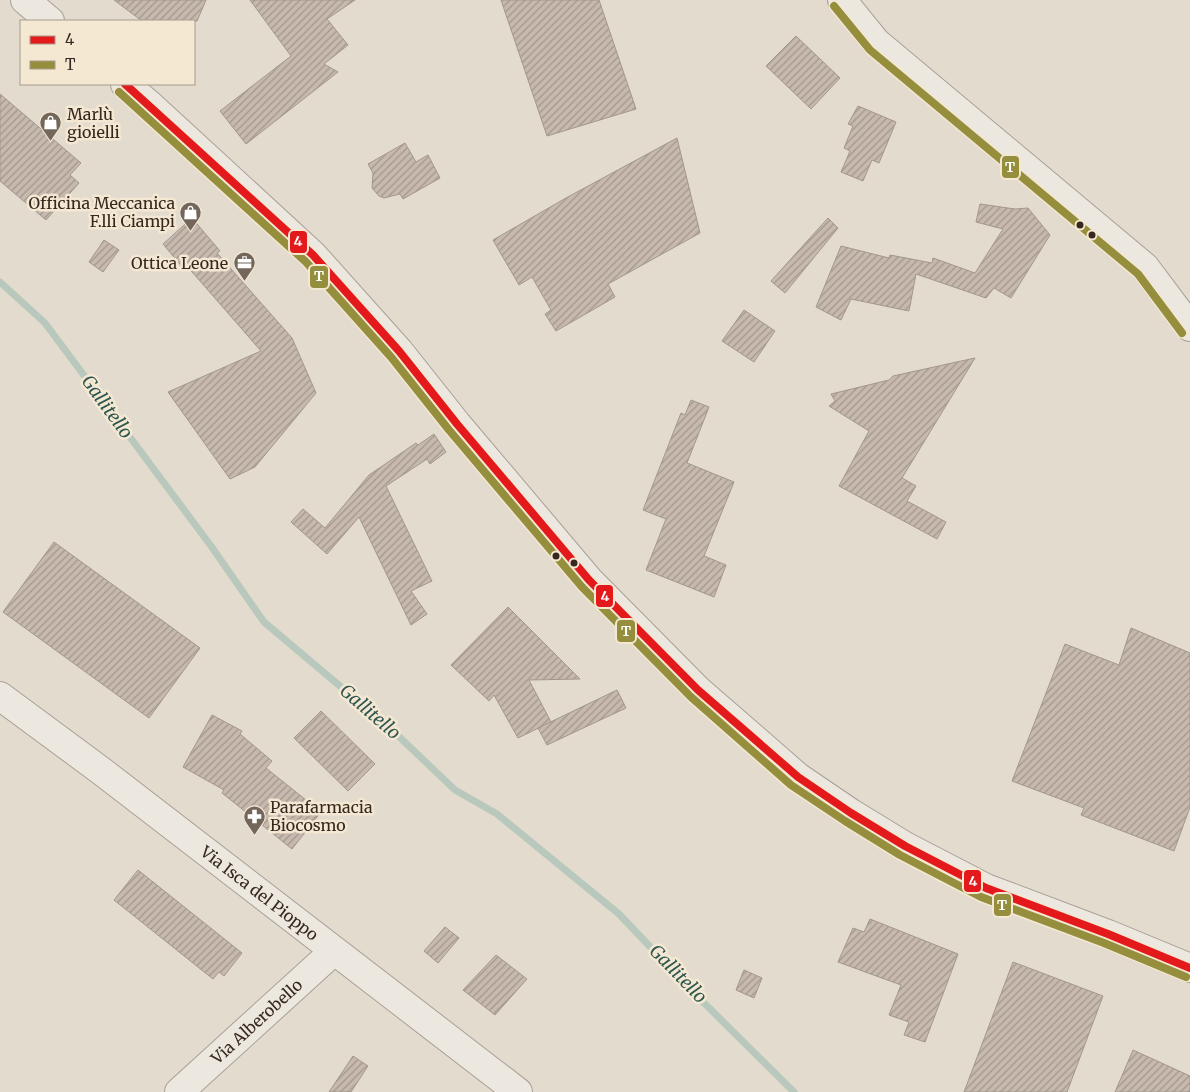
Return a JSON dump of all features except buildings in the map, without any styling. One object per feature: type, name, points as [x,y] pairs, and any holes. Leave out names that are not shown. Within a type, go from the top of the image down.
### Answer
[{"type":"street","points":[[25,0],[49,20]]},
{"type":"street","points":[[842,0],[876,42],[1145,267],[1190,327]]},
{"type":"street","points":[[126,85],[152,106],[313,256],[399,351],[457,424],[590,580],[698,690],[798,777],[904,846],[986,888],[1108,934],[1190,968]]},
{"type":"street","name":"Via Isca del Pioppo","points":[[0,696],[100,770],[518,1092]]},
{"type":"street","name":"Via Alberobello","points":[[179,1092],[334,951]]},
{"type":"waterway","name":"Gallitello","points":[[0,282],[45,323],[211,546],[264,622],[391,729],[455,790],[497,814],[619,914],[695,994],[794,1092]]},
{"type":"transit line","name":"T","points":[[834,6],[870,50],[1138,274],[1182,333]]},
{"type":"transit line","name":"4","points":[[126,85],[313,255],[399,351],[457,424],[589,580],[698,690],[798,777],[851,813],[905,846],[986,888],[1108,934],[1190,968]]},
{"type":"transit line","name":"T","points":[[119,92],[306,262],[391,357],[449,430],[582,587],[691,697],[791,785],[900,855],[981,897],[1104,943],[1186,977]]},
{"type":"place","name":"Marlù gioielli","points":[[51,142]]},
{"type":"place","name":"Officina Meccanica F.lli Ciampi","points":[[191,231]]},
{"type":"place","name":"Ottica Leone","points":[[244,282]]},
{"type":"place","name":"Parafarmacia Biocosmo","points":[[254,835]]}]
